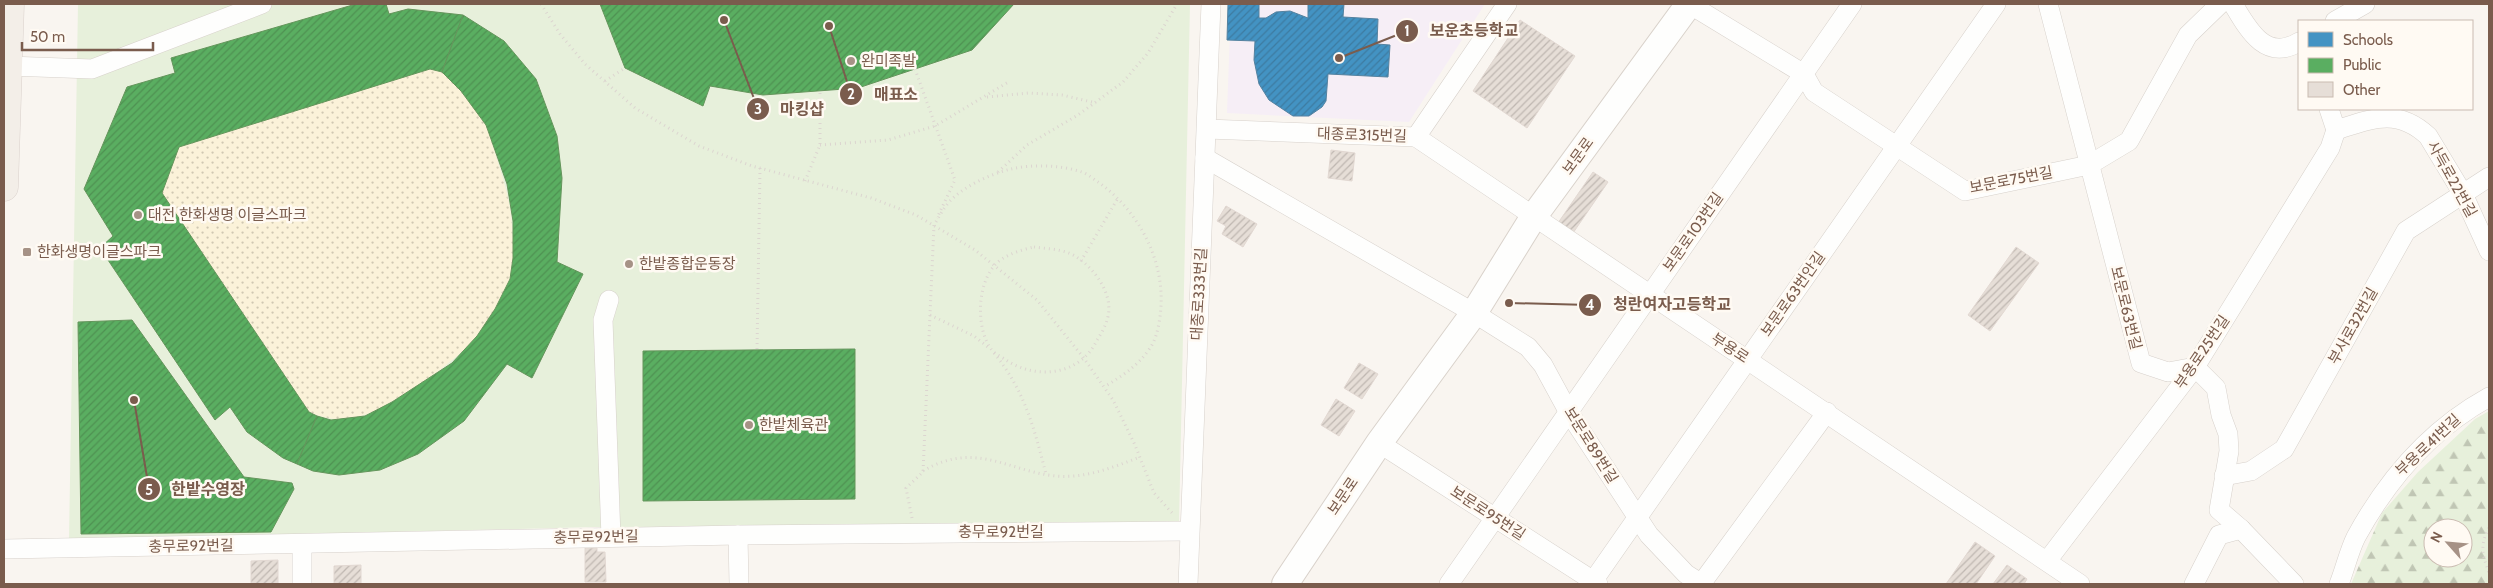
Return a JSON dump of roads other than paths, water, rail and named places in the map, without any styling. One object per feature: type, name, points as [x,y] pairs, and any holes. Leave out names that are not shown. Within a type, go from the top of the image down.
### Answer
[{"type":"main road","points":[[4,187],[10,4]]},
{"type":"main road","name":"보문로","points":[[1285,584],[1379,443],[1474,313],[1534,216],[1689,4]]},
{"type":"street","points":[[8,66],[92,69],[262,4]]},
{"type":"street","name":"대종로333번길","points":[[1188,584],[1188,531],[1211,4]]},
{"type":"street","name":"대종로315번길","points":[[1207,129],[1416,137],[1507,4]]},
{"type":"street","name":"보문로75번길","points":[[1689,4],[1804,74],[1814,92],[1964,191],[2089,165],[2129,140],[2188,35],[2220,4]]},
{"type":"street","name":"보문로103번길","points":[[1449,584],[1852,4]]},
{"type":"street","name":"보문로63번안길","points":[[1594,583],[1747,359],[1996,4]]},
{"type":"street","name":"보문로63번길","points":[[2048,4],[2140,363],[2168,372],[2195,367]]},
{"type":"street","points":[[2233,4],[2251,34],[2269,47],[2296,50]]},
{"type":"street","points":[[2337,20],[2365,4]]},
{"type":"street","points":[[2330,110],[2336,130]]},
{"type":"street","name":"사득로22번길","points":[[2336,130],[2388,116],[2406,120],[2428,136],[2463,194],[2489,251]]},
{"type":"street","name":"부용로25번길","points":[[2048,561],[2195,367],[2330,148],[2336,130]]},
{"type":"street","name":"부용로","points":[[1416,137],[2080,584]]},
{"type":"street","points":[[1205,158],[1474,313]]},
{"type":"street","name":"부사로32번길","points":[[2224,476],[2251,471],[2284,449],[2406,231],[2489,177]]},
{"type":"street","points":[[609,300],[603,320],[611,537]]},
{"type":"street","name":"보문로89번길","points":[[1474,313],[1528,347],[1543,365],[1568,411],[1649,536],[1686,574],[1702,584]]},
{"type":"street","points":[[2195,367],[2216,388],[2221,415],[2228,434],[2229,450],[2219,510],[2241,529],[2294,584]]},
{"type":"street","name":"부용로41번길","points":[[2339,584],[2355,539],[2393,478],[2429,441],[2469,408],[2489,397]]},
{"type":"street","points":[[1702,584],[1826,412]]},
{"type":"street","name":"보문로95번길","points":[[1379,443],[1594,583]]},
{"type":"street","points":[[2194,584],[2219,535],[2241,529]]},
{"type":"street","name":"충무로92번길","points":[[4,549],[738,534],[1188,531]]},
{"type":"street","points":[[738,534],[739,584]]},
{"type":"street","points":[[302,544],[302,584]]},
{"type":"place","name":"마킹샵","points":[[724,20]]},
{"type":"place","name":"매표소","points":[[829,26]]},
{"type":"place","name":"보운초등학교","points":[[1339,58]]},
{"type":"place","name":"완미족발","points":[[851,61]]},
{"type":"place","name":"대전 한화생명 이글스파크","points":[[138,215]]},
{"type":"place","name":"한화생명이글스파크","points":[[27,252]]},
{"type":"place","name":"한밭종합운동장","points":[[629,264]]},
{"type":"place","name":"청란여자고등학교","points":[[1509,303]]},
{"type":"place","name":"한밭수영장","points":[[134,400]]},
{"type":"place","name":"한밭체육관","points":[[749,425]]}]
